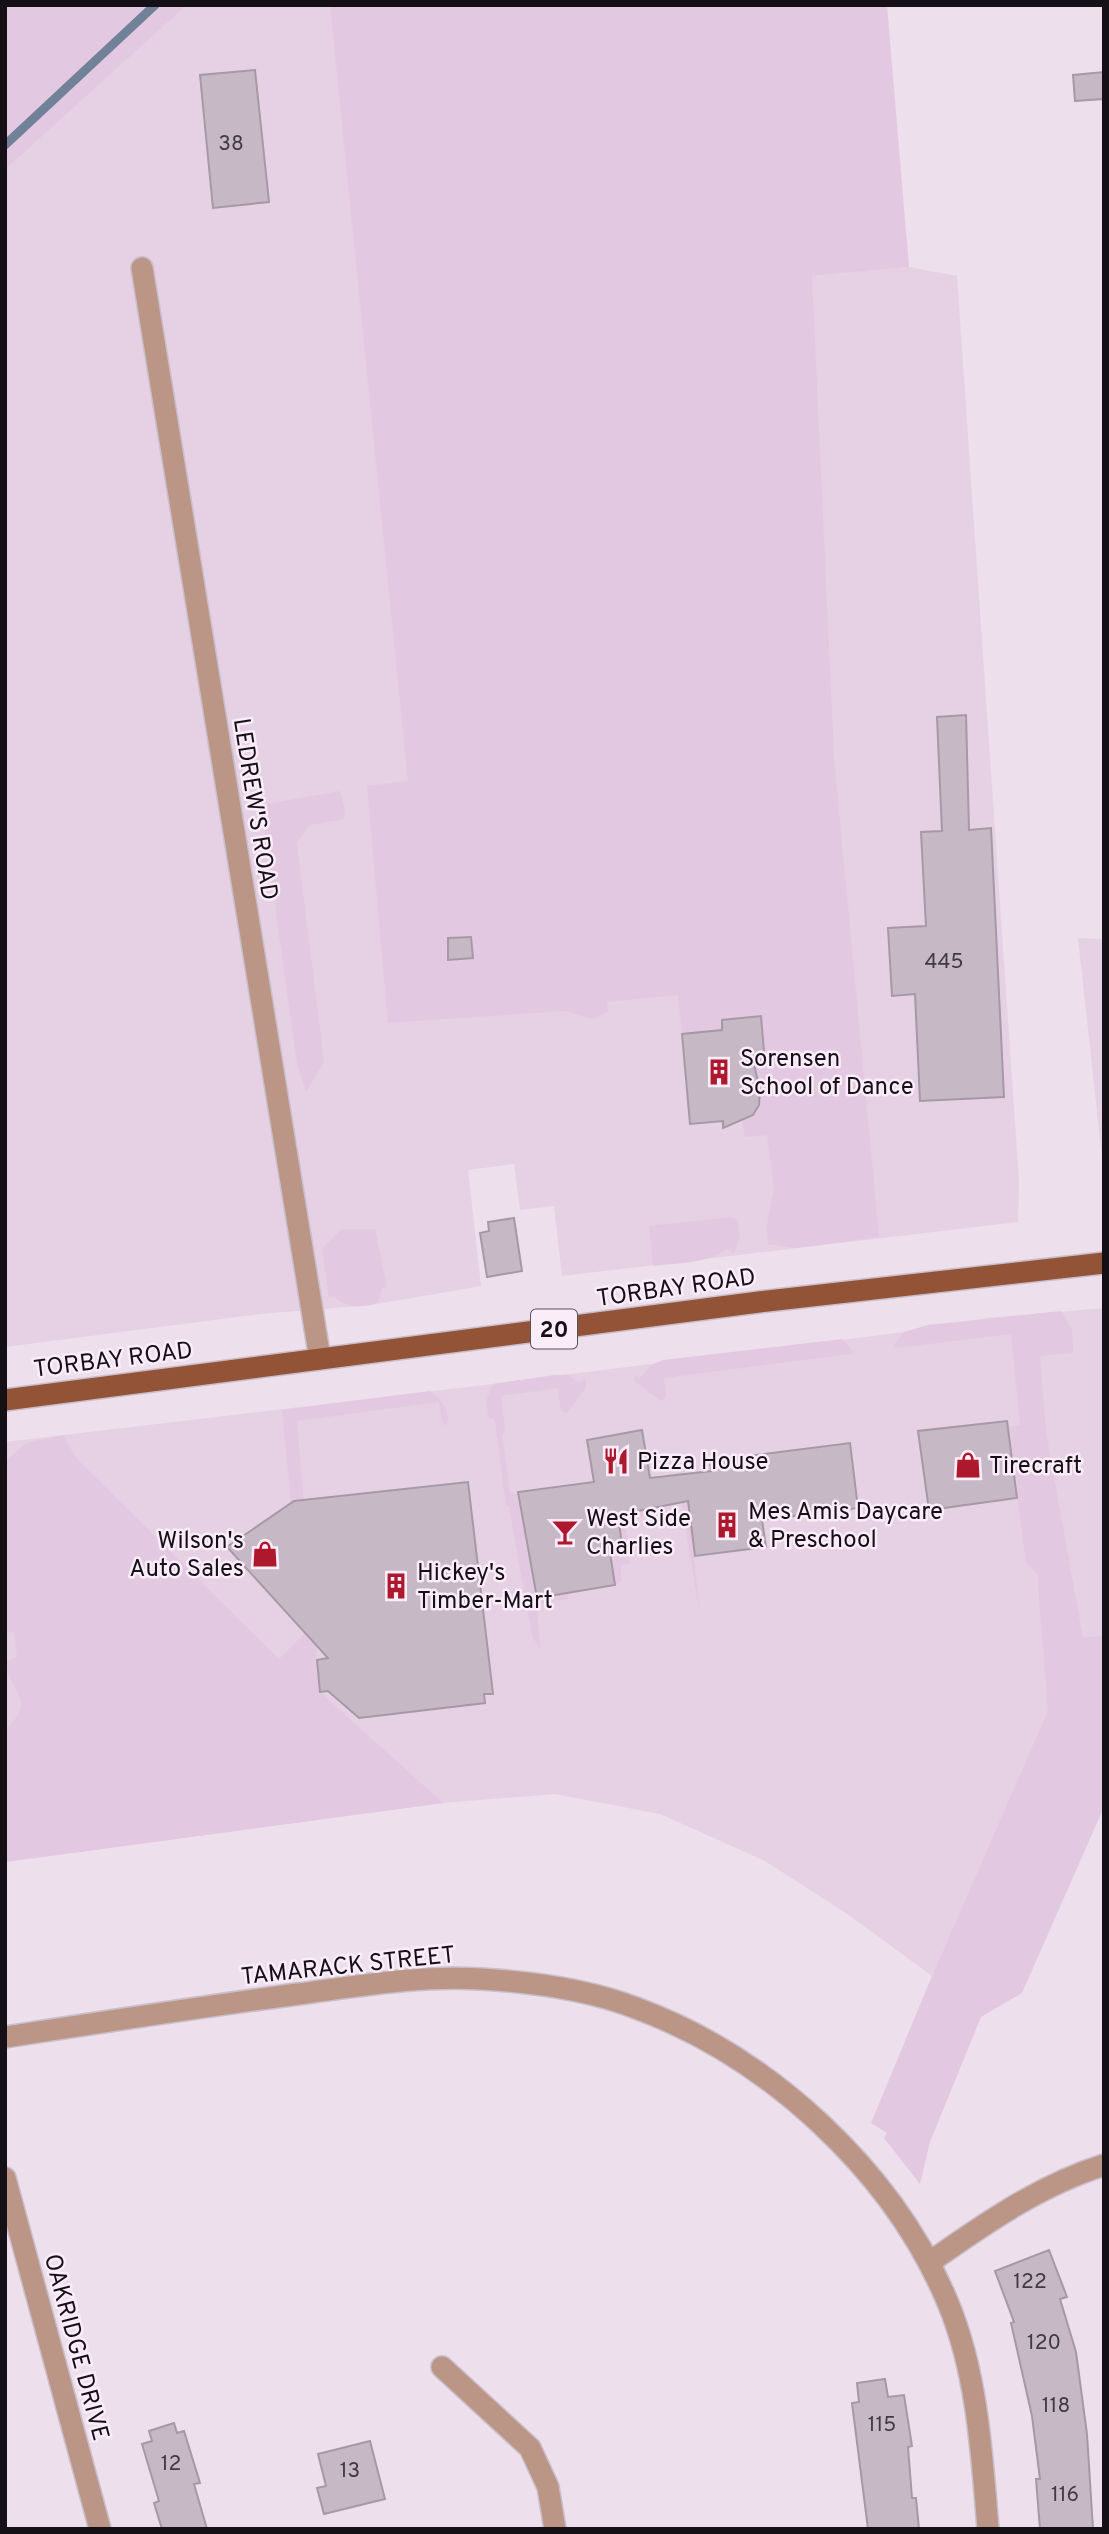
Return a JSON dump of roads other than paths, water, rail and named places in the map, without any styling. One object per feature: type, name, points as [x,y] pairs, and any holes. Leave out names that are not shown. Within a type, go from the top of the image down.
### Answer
[{"type":"main road","name":"TORBAY ROAD","points":[[5,1400],[786,1298],[1104,1264]]},
{"type":"street","name":"LEDREW'S ROAD","points":[[142,268],[320,1359]]},
{"type":"street","name":"TAMARACK STREET","points":[[5,2038],[188,2009],[403,1980],[479,1978],[560,1987],[636,2007],[710,2042],[768,2077],[821,2125],[872,2179],[930,2262],[950,2306],[971,2387],[979,2435],[988,2529]]},
{"type":"street","points":[[930,2262],[993,2218],[1078,2173],[1104,2165]]},
{"type":"street","name":"OAKRIDGE DRIVE","points":[[5,2178],[100,2529]]},
{"type":"street","points":[[442,2367],[530,2448],[548,2487],[555,2529]]},
{"type":"waterway","points":[[5,145],[155,5]]},
{"type":"place","name":"Sorensen School of Dance","points":[[719,1072]]},
{"type":"place","name":"Pizza House","points":[[616,1461]]},
{"type":"place","name":"Tirecraft","points":[[968,1465]]},
{"type":"place","name":"Mes Amis Daycare & Preschool","points":[[727,1525]]},
{"type":"place","name":"West Side Charlies","points":[[565,1532]]},
{"type":"place","name":"Wilson's Auto Sales","points":[[265,1554]]},
{"type":"place","name":"Hickey's Timber-Mart","points":[[396,1586]]}]
